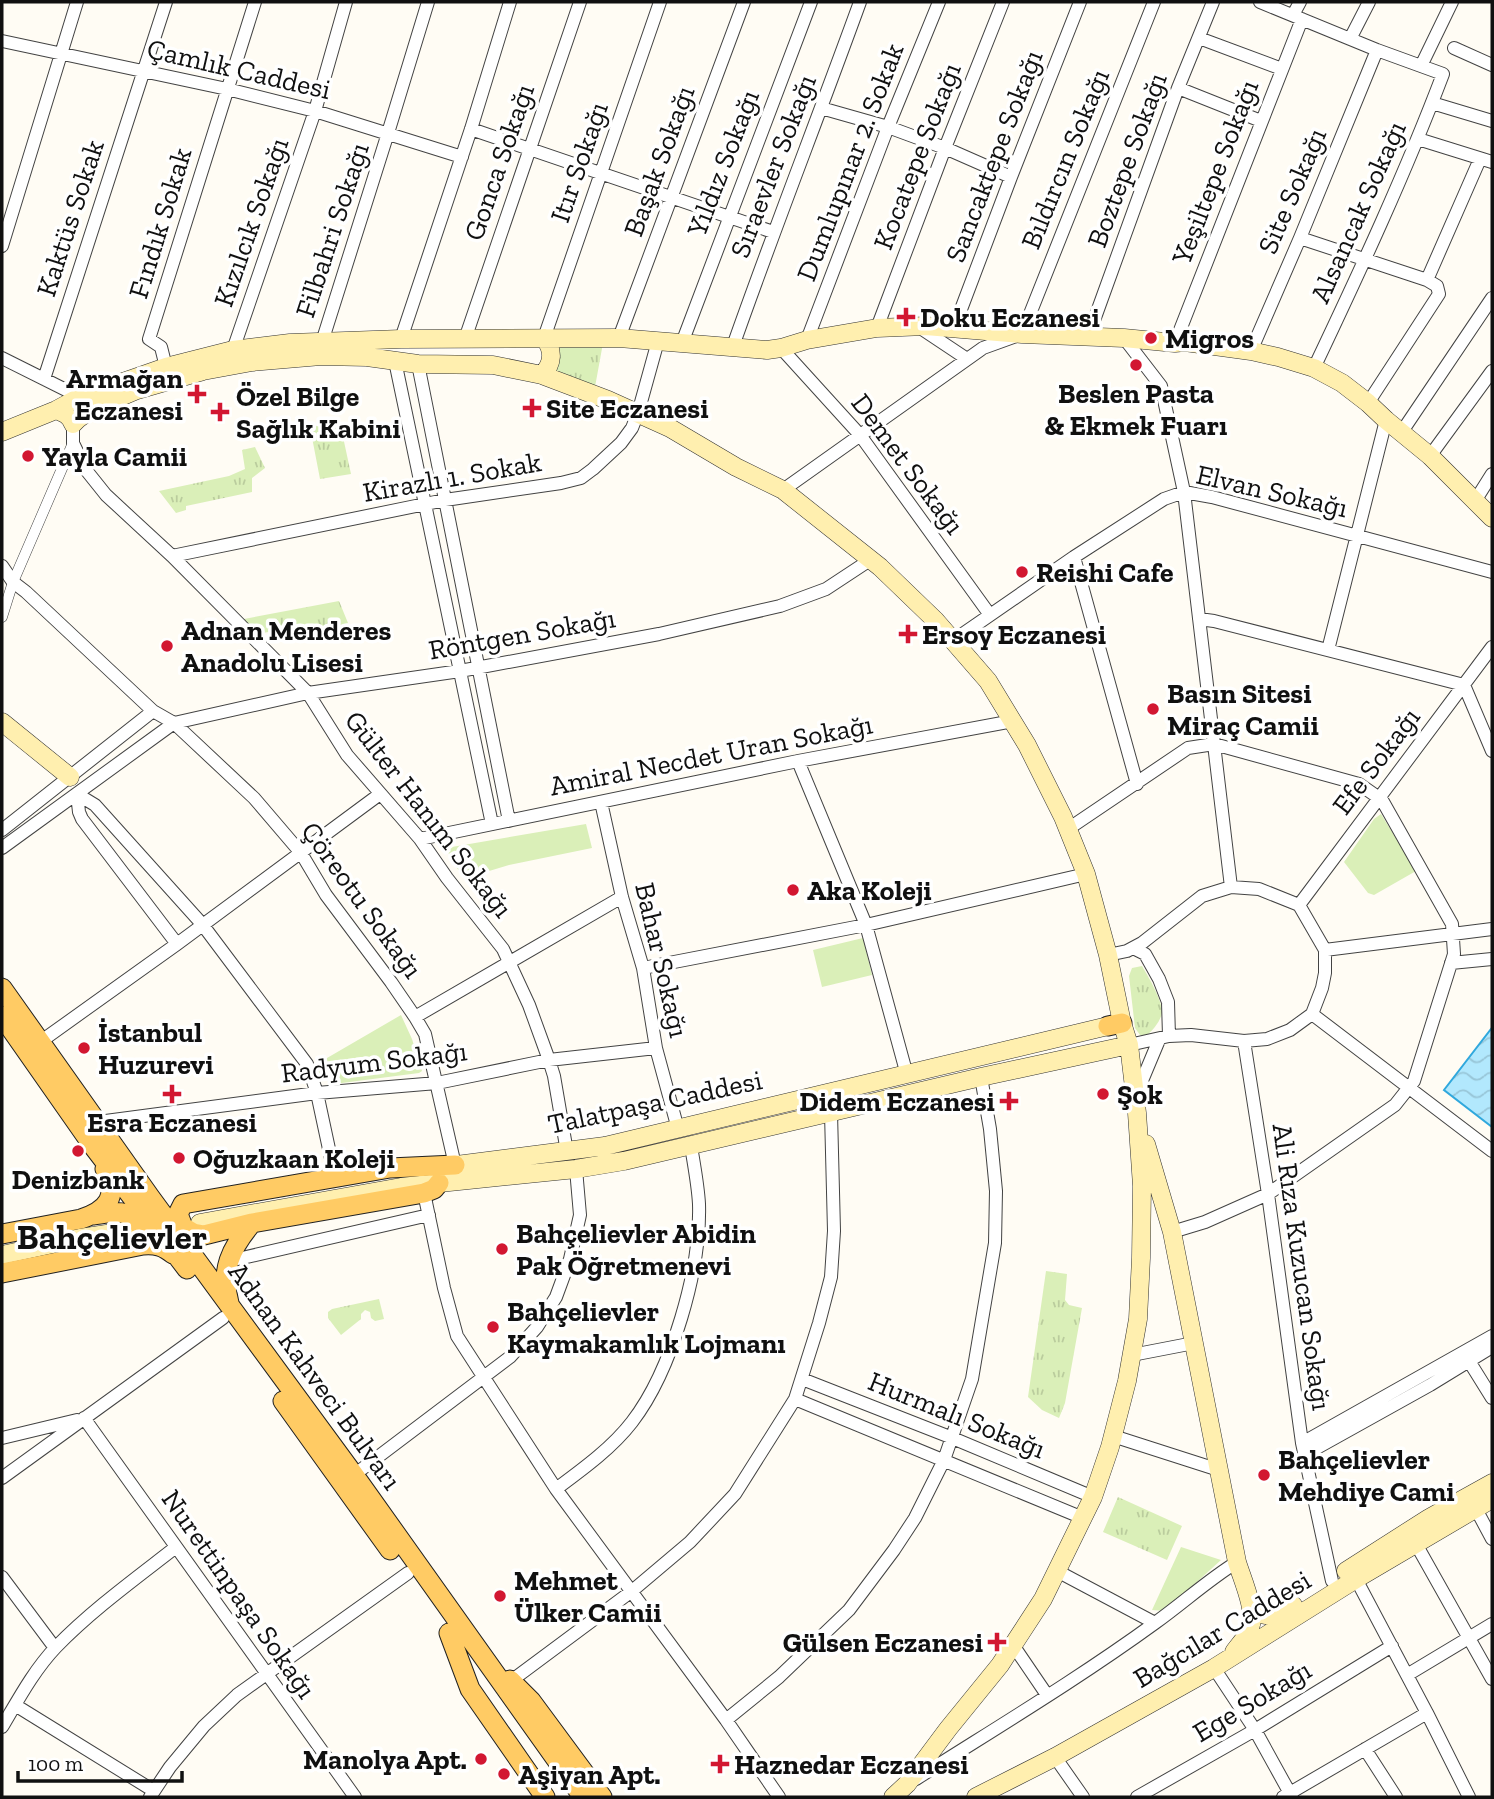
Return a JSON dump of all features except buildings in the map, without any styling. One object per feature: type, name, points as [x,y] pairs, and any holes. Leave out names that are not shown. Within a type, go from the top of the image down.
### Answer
[{"type":"main road","points":[[2,432],[80,397],[166,367],[235,357],[290,343],[401,339],[620,338],[767,351],[807,340],[877,328],[954,328],[985,339],[1022,334],[1185,342],[1251,351],[1314,368],[1342,383],[1368,403],[1430,456],[1492,518]]},
{"type":"main road","points":[[542,375],[551,361],[549,344],[544,338]]},
{"type":"main road","points":[[395,361],[401,339]]},
{"type":"main road","points":[[72,424],[92,409],[137,390],[203,371],[235,357],[367,357],[418,364],[493,365],[542,375],[608,400],[670,428],[736,467],[783,490],[898,584],[954,640],[988,681],[1013,721],[1063,817],[1086,874],[1108,956],[1115,1025],[1129,1045],[1142,1186],[1142,1258],[1138,1319],[1113,1436],[1093,1497],[1083,1518],[1043,1599],[1000,1665],[948,1729],[908,1791]]},
{"type":"main road","points":[[56,410],[71,418],[72,424]]},
{"type":"main road","points":[[2,722],[69,777]]},
{"type":"main road","name":"Adnan Kahveci Bulvarı","points":[[2,988],[150,1197],[449,1633],[569,1797]]},
{"type":"main road","name":"Adnan Kahveci Bulvarı","points":[[2,1016],[93,1146],[179,1259],[232,1320],[354,1475],[583,1797]]},
{"type":"main road","name":"Talatpaşa Caddesi","points":[[192,1213],[455,1165],[605,1146],[1115,1025]]},
{"type":"main road","name":"Talatpaşa Caddesi","points":[[192,1213],[432,1188],[624,1161],[1129,1045]]},
{"type":"main road","points":[[1136,1106],[1172,1232],[1237,1562],[1252,1611],[1249,1630],[1230,1658]]},
{"type":"main road","points":[[2,1234],[81,1219],[102,1210],[109,1201],[112,1182],[93,1146]]},
{"type":"main road","points":[[150,1197],[192,1213],[335,1177],[390,1168],[455,1165]]},
{"type":"main road","points":[[192,1213],[180,1207],[178,1214],[183,1227],[204,1235],[432,1188]]},
{"type":"main road","points":[[93,1215],[127,1213],[143,1228],[146,1243],[134,1231]]},
{"type":"main road","points":[[232,1320],[225,1289],[229,1261],[233,1248],[252,1223]]},
{"type":"main road","points":[[2,1255],[80,1238],[134,1231]]},
{"type":"main road","points":[[2,1273],[134,1231]]},
{"type":"main road","points":[[2,1242],[134,1231],[165,1247],[179,1259]]},
{"type":"main road","points":[[1142,1258],[1149,1240],[1172,1232]]},
{"type":"main road","points":[[1252,1611],[1265,1616],[1276,1616],[1429,1518],[1492,1483]]},
{"type":"main road","name":"Bağcılar Caddesi","points":[[976,1797],[1055,1757],[1214,1668],[1356,1578],[1492,1499]]},
{"type":"main road","points":[[449,1633],[470,1689],[545,1797]]},
{"type":"main road","points":[[485,1660],[531,1701],[602,1797]]},
{"type":"main road","name":"Bağcılar Caddesi","points":[[892,1797],[908,1791]]},
{"type":"street","points":[[2,246],[77,2]]},
{"type":"street","name":"Kaktüs Sokak","points":[[44,379],[166,2]]},
{"type":"street","points":[[227,89],[255,2]]},
{"type":"street","name":"Kızılcık Sokağı","points":[[235,357],[315,111],[346,2]]},
{"type":"street","name":"Filbahri Sokağı","points":[[322,342],[428,2]]},
{"type":"street","points":[[401,339],[510,2]]},
{"type":"street","name":"Gonca Sokağı","points":[[465,339],[580,2]]},
{"type":"street","name":"Itır Sokağı","points":[[544,338],[660,2]]},
{"type":"street","name":"Başak Sokağı","points":[[620,338],[744,2]]},
{"type":"street","name":"Yıldız Sokağı","points":[[682,343],[811,2]]},
{"type":"street","name":"Sıraevler Sokağı","points":[[732,349],[860,2]]},
{"type":"street","name":"Dumlupınar 2. Sokak","points":[[807,340],[939,2]]},
{"type":"street","name":"Kocatepe Sokağı","points":[[877,328],[1003,2]]},
{"type":"street","name":"Sancaktepe Sokağı","points":[[954,328],[1080,2]]},
{"type":"street","name":"Bıldırcın Sokağı","points":[[1022,334],[1154,2]]},
{"type":"street","name":"Boztepe Sokağı","points":[[1088,337],[1178,89],[1213,2]]},
{"type":"street","points":[[1260,2],[1421,66],[1452,2]]},
{"type":"street","name":"Yeşiltepe Sokağı","points":[[1175,343],[1282,69],[1300,2]]},
{"type":"street","points":[[1350,39],[1370,2]]},
{"type":"street","points":[[1199,38],[1282,69]]},
{"type":"street","name":"Çamlık Caddesi","points":[[2,41],[227,89],[315,111],[462,157]]},
{"type":"street","points":[[1454,48],[1492,65]]},
{"type":"street","name":"Site Sokağı","points":[[1251,351],[1377,50]]},
{"type":"street","name":"Alsancak Sokağı","points":[[1314,368],[1365,260],[1443,74],[1421,66]]},
{"type":"street","name":"Fındık Sokak","points":[[166,367],[161,347],[149,339],[227,89]]},
{"type":"street","points":[[1178,89],[1261,121]]},
{"type":"street","points":[[1432,103],[1492,121]]},
{"type":"street","points":[[821,108],[888,127],[1011,177]]},
{"type":"street","points":[[471,129],[773,232]]},
{"type":"street","points":[[1418,139],[1486,161],[1427,279]]},
{"type":"street","points":[[1300,238],[1427,279],[1437,286],[1439,294],[1368,403]]},
{"type":"street","points":[[1401,433],[1492,298]]},
{"type":"street","points":[[918,326],[967,359]]},
{"type":"street","points":[[1125,338],[1161,386],[1184,492],[1231,887]]},
{"type":"street","points":[[783,490],[967,359],[985,339]]},
{"type":"street","name":"Kirazlı 1. Sokak","points":[[172,555],[445,500],[581,478],[621,443],[632,428],[658,341]]},
{"type":"street","name":"Demet Sokağı","points":[[781,348],[860,435],[990,615]]},
{"type":"street","points":[[2,358],[80,397]]},
{"type":"street","points":[[395,361],[492,824]]},
{"type":"street","points":[[418,364],[509,821]]},
{"type":"street","points":[[1430,456],[1492,371]]},
{"type":"street","points":[[1328,650],[1386,420]]},
{"type":"street","name":"Gülter Hanım Sokağı","points":[[72,424],[73,443],[86,470],[106,495],[172,555],[308,693],[347,755],[420,839],[503,949],[529,1005],[549,1060],[567,1152]]},
{"type":"street","points":[[2,617],[13,582],[73,443]]},
{"type":"street","points":[[1475,500],[1492,474]]},
{"type":"street","name":"Elvan Sokağı","points":[[954,640],[1164,499],[1184,492],[1212,497],[1492,572]]},
{"type":"street","points":[[1074,557],[1137,784]]},
{"type":"street","name":"Röntgen Sokağı","points":[[2,848],[174,723],[308,693],[460,671],[659,634],[780,606],[826,590],[870,560]]},
{"type":"street","name":"Çöreotu Sokağı","points":[[2,566],[13,582],[153,711],[174,723],[254,798],[300,853],[326,895],[391,982],[425,1034],[455,1165]]},
{"type":"street","points":[[1199,619],[1464,685],[1492,751]]},
{"type":"street","name":"Efe Sokağı","points":[[1299,905],[1492,647]]},
{"type":"street","points":[[2,830],[153,711]]},
{"type":"street","name":"Amiral Necdet Uran Sokağı","points":[[420,839],[798,761],[1013,721]]},
{"type":"street","points":[[1068,829],[1188,748],[1213,744],[1359,784],[1382,800],[1452,924],[1454,954],[1414,1081],[1395,1105],[1268,1194],[1205,1222],[1172,1232]]},
{"type":"street","points":[[798,761],[866,925],[907,1075]]},
{"type":"street","points":[[77,794],[95,805],[202,924],[307,1063],[317,1093],[335,1177]]},
{"type":"street","points":[[77,794],[82,819],[177,944]]},
{"type":"street","points":[[40,1042],[380,794]]},
{"type":"street","name":"Bahar Sokağı","points":[[601,802],[622,897],[643,968],[656,1048],[678,1129]]},
{"type":"street","points":[[643,968],[866,925],[1086,874]]},
{"type":"street","points":[[1108,956],[1127,951],[1142,943],[1202,896],[1231,887],[1259,888],[1299,905],[1325,950],[1322,988],[1312,1014],[1290,1030],[1267,1039],[1244,1041],[1191,1035],[1129,1045]]},
{"type":"street","points":[[415,1017],[622,897]]},
{"type":"street","points":[[1325,950],[1492,929]]},
{"type":"street","points":[[1133,948],[1145,954],[1168,1002],[1164,1038],[1136,1106]]},
{"type":"street","points":[[1451,963],[1492,959]]},
{"type":"street","points":[[1312,1014],[1492,1151]]},
{"type":"street","name":"Ali Rıza Kuzucan Sokağı","points":[[1244,1041],[1304,1448],[1332,1581]]},
{"type":"street","name":"Radyum Sokağı","points":[[98,1122],[317,1093],[437,1083],[549,1060],[656,1048]]},
{"type":"street","points":[[726,1720],[779,1677],[849,1610],[915,1518],[944,1460],[972,1379],[995,1244],[994,1166],[981,1077]]},
{"type":"street","points":[[511,1681],[632,1591],[690,1542],[735,1494],[795,1399],[820,1323],[831,1277],[835,1231],[831,1113]]},
{"type":"street","points":[[556,1489],[596,1458],[632,1422],[660,1377],[687,1296],[696,1249],[699,1204],[691,1146]]},
{"type":"street","points":[[354,1475],[510,1357],[537,1328],[556,1297],[570,1259],[580,1216],[576,1169]]},
{"type":"street","points":[[432,1188],[429,1215],[457,1336],[556,1489],[726,1720],[779,1797]]},
{"type":"street","points":[[229,1261],[429,1215]]},
{"type":"street","points":[[2,1478],[85,1418],[232,1320]]},
{"type":"street","points":[[1466,1357],[1492,1336]]},
{"type":"street","points":[[1132,1355],[1194,1343]]},
{"type":"street","points":[[1304,1448],[1466,1357],[1492,1347]]},
{"type":"street","points":[[1466,1357],[1492,1398]]},
{"type":"street","name":"Hurmalı Sokağı","points":[[802,1379],[1093,1497]]},
{"type":"street","name":"Hurmalı Sokağı","points":[[795,1399],[1083,1518]]},
{"type":"street","points":[[2,1438],[85,1418]]},
{"type":"street","name":"Nurettinpaşa Sokağı","points":[[85,1418],[355,1797]]},
{"type":"street","points":[[1113,1436],[1219,1469]]},
{"type":"street","points":[[1476,1509],[1492,1539]]},
{"type":"street","points":[[1416,1544],[1492,1679]]},
{"type":"street","points":[[2,1727],[27,1684],[55,1648],[109,1599],[176,1547]]},
{"type":"street","name":"Bağcılar Caddesi","points":[[908,1791],[1155,1623],[1220,1572],[1237,1562]]},
{"type":"street","points":[[1057,1571],[1155,1623]]},
{"type":"street","points":[[15,1706],[152,1794],[170,1767],[204,1726],[237,1695],[408,1573]]},
{"type":"street","points":[[2,1577],[55,1648]]},
{"type":"street","points":[[1356,1578],[1469,1797]]},
{"type":"street","points":[[1407,1675],[1492,1624]]},
{"type":"street","points":[[1013,1645],[1047,1695]]},
{"type":"street","name":"Ege Sokağı","points":[[1137,1797],[1255,1730],[1392,1646]]},
{"type":"street","points":[[1214,1668],[1255,1730],[1288,1796],[1427,1713]]},
{"type":"street","points":[[1365,1749],[1396,1797]]},
{"type":"street","points":[[1055,1757],[1083,1797]]},
{"type":"green space","points":[[556,343],[603,343],[595,387],[556,374]]},
{"type":"green space","points":[[340,423],[351,474],[320,479],[310,427]]},
{"type":"green space","points":[[255,447],[265,468],[252,478],[252,492],[186,506],[186,510],[176,513],[159,491],[229,476],[245,469],[242,450]]},
{"type":"green space","points":[[339,601],[348,623],[342,625],[344,634],[311,641],[308,636],[278,642],[274,631],[252,633],[244,619]]},
{"type":"green space","points":[[1381,814],[1416,871],[1374,895],[1368,893],[1344,862],[1374,819]]},
{"type":"green space","points":[[586,824],[592,848],[509,865],[466,878],[455,866],[446,848]]},
{"type":"green space","points":[[863,938],[872,975],[822,987],[813,950]]},
{"type":"green space","points":[[1142,966],[1162,1008],[1160,1020],[1146,1036],[1140,1035],[1135,1028],[1129,976],[1132,968]]},
{"type":"green space","points":[[401,1015],[422,1071],[334,1084],[320,1075],[315,1065]]},
{"type":"green space","points":[[1046,1271],[1067,1274],[1065,1300],[1069,1305],[1082,1308],[1065,1403],[1059,1418],[1042,1410],[1028,1397]]},
{"type":"green space","points":[[379,1299],[384,1319],[375,1321],[370,1312],[365,1310],[361,1319],[341,1335],[328,1318],[328,1312],[332,1309]]},
{"type":"green space","points":[[1118,1497],[1182,1526],[1167,1560],[1103,1532]]},
{"type":"green space","points":[[1181,1547],[1221,1560],[1165,1611],[1152,1610]]},
{"type":"water","points":[[1492,1030],[1492,1127],[1444,1090]]},
{"type":"place","name":"Doku Eczanesi","points":[[906,317]]},
{"type":"place","name":"Migros","points":[[1151,338]]},
{"type":"place","name":"Beslen Pasta & Ekmek Fuarı","points":[[1136,365]]},
{"type":"place","name":"Armağan Eczanesi","points":[[197,394]]},
{"type":"place","name":"Site Eczanesi","points":[[532,408]]},
{"type":"place","name":"Özel Bilge Sağlık Kabini","points":[[220,412]]},
{"type":"place","name":"Yayla Camii","points":[[28,456]]},
{"type":"place","name":"Reishi Cafe","points":[[1022,572]]},
{"type":"place","name":"Ersoy Eczanesi","points":[[908,634]]},
{"type":"place","name":"Adnan Menderes Anadolu Lisesi","points":[[167,646]]},
{"type":"place","name":"Basın Sitesi Miraç Camii","points":[[1153,709]]},
{"type":"place","name":"Aka Koleji","points":[[793,890]]},
{"type":"place","name":"İstanbul Huzurevi","points":[[84,1048]]},
{"type":"place","name":"Esra Eczanesi","points":[[172,1094]]},
{"type":"place","name":"Şok","points":[[1103,1094]]},
{"type":"place","name":"Didem Eczanesi","points":[[1009,1101]]},
{"type":"place","name":"Denizbank","points":[[78,1151]]},
{"type":"place","name":"Oğuzkaan Koleji","points":[[179,1158]]},
{"type":"place","name":"Bahçelievler Abidin Pak Öğretmenevi","points":[[502,1249]]},
{"type":"place","name":"Bahçelievler Kaymakamlık Lojmanı","points":[[493,1327]]},
{"type":"place","name":"Bahçelievler Mehdiye Cami","points":[[1264,1475]]},
{"type":"place","name":"Mehmet Ülker Camii","points":[[500,1596]]},
{"type":"place","name":"Gülsen Eczanesi","points":[[997,1642]]},
{"type":"place","name":"Manolya Apt.","points":[[481,1759]]},
{"type":"place","name":"Haznedar Eczanesi","points":[[720,1764]]},
{"type":"place","name":"Aşiyan Apt.","points":[[504,1774]]},
{"type":"district","name":"Bahçelievler","points":[[112,1237]]}]
